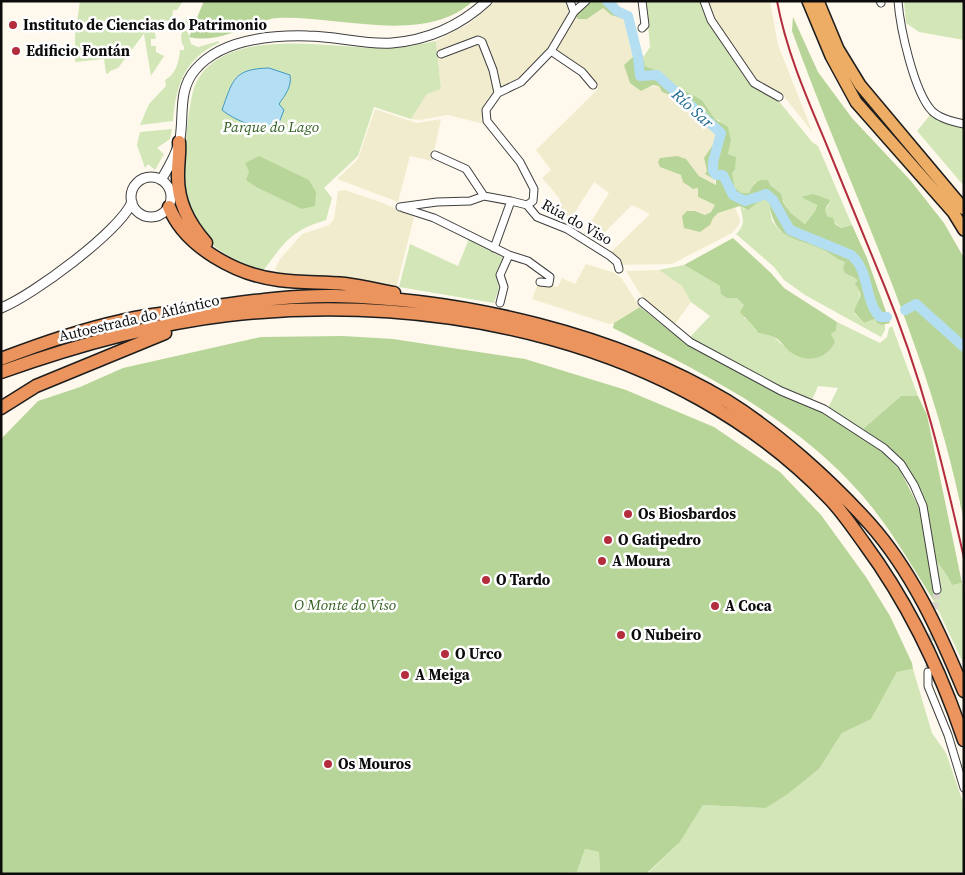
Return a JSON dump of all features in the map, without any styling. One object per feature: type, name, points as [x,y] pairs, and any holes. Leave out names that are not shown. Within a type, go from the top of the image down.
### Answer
[{"type":"highway","points":[[800,1],[824,56],[841,84],[953,212],[964,230]]},
{"type":"highway","points":[[808,1],[831,56],[856,102]]},
{"type":"highway","points":[[818,1],[838,49],[860,85],[964,209]]},
{"type":"highway","points":[[824,1],[838,49]]},
{"type":"highway","points":[[179,142],[179,191],[182,205],[194,229],[219,258]]},
{"type":"highway","points":[[168,206],[180,228],[196,243],[219,258],[250,274],[279,280],[346,284],[445,305]]},
{"type":"highway","name":"Autoestrada do Atlántico","points":[[1,358],[121,320],[228,305],[333,296],[445,305],[549,328],[634,356],[667,370],[728,402],[770,431],[808,462],[870,524],[899,564],[926,608],[964,691]]},
{"type":"highway","name":"Autoestrada do Atlántico","points":[[1,372],[94,343],[205,318],[274,311],[325,309],[423,315],[491,326],[592,352],[631,366],[696,396],[763,439],[830,498],[886,573],[913,617],[934,659],[964,740]]},
{"type":"highway","points":[[1,408],[36,386],[115,352],[205,318]]},
{"type":"street","points":[[161,180],[170,166],[179,142],[182,103],[188,81],[194,71],[216,52],[242,43],[286,37],[309,36],[390,43],[422,38],[452,26],[487,1]]},
{"type":"street","points":[[570,1],[574,12]]},
{"type":"street","points":[[526,205],[533,201],[534,189],[520,162],[486,116],[490,102],[498,93],[521,82],[551,51],[574,12],[586,1]]},
{"type":"street","points":[[642,1],[645,25],[642,28]]},
{"type":"street","points":[[704,1],[711,20],[754,83],[779,97]]},
{"type":"street","points":[[898,1],[907,52],[922,94],[932,112],[964,124]]},
{"type":"street","points":[[441,54],[478,40],[482,42],[493,70],[498,93]]},
{"type":"street","points":[[551,51],[582,72],[593,85]]},
{"type":"street","points":[[436,155],[466,169],[484,196]]},
{"type":"street","points":[[1,308],[49,281],[120,220],[132,202],[133,189],[141,180],[148,177],[161,180],[166,183],[171,194],[168,206],[160,215],[154,217],[138,212],[132,202]]},
{"type":"street","name":"Rúa do Viso","points":[[494,248],[434,218],[400,207],[437,202],[470,201],[484,196],[526,205],[537,217],[567,229],[610,256],[617,262],[619,269]]},
{"type":"street","points":[[511,201],[494,248],[509,256],[528,261],[550,277],[549,284],[540,282]]},
{"type":"street","points":[[120,220],[143,215]]},
{"type":"street","points":[[500,303],[504,287],[500,275],[509,256]]},
{"type":"street","points":[[642,302],[679,335],[697,347],[781,391],[824,409],[884,448],[901,464],[923,506],[937,590]]},
{"type":"street","points":[[928,672],[928,686],[948,735],[964,788]]},
{"type":"shaded area","points":[[495,1],[568,1],[572,12],[549,51],[520,81],[495,92],[488,98],[481,119],[485,124],[447,115],[420,120],[411,119],[427,94],[441,89],[436,41],[470,23]]},
{"type":"shaded area","points":[[708,1],[770,1],[778,45],[813,133],[783,95],[758,81],[741,62],[714,19]]},
{"type":"shaded area","points":[[603,8],[611,15],[624,19],[629,32],[635,55],[624,65],[646,87],[659,86],[662,92],[670,95],[718,134],[717,143],[705,165],[717,185],[699,176],[690,164],[660,167],[681,175],[693,189],[698,188],[698,197],[715,205],[711,212],[705,215],[695,211],[687,211],[713,218],[718,213],[735,207],[740,220],[739,225],[732,233],[672,264],[621,265],[610,253],[650,214],[632,205],[594,243],[582,236],[609,193],[594,182],[567,225],[555,219],[561,206],[559,198],[542,178],[551,170],[536,150],[598,89],[556,51],[576,16],[593,15]]},
{"type":"shaded area","points":[[375,109],[417,123],[441,119],[432,161],[410,156],[398,202],[337,179],[358,159]]},
{"type":"shaded area","points":[[345,190],[383,203],[414,217],[396,289],[340,276],[278,273],[275,269],[280,259],[302,234],[329,225],[334,219],[338,191]]},
{"type":"shaded area","points":[[586,264],[615,273],[622,279],[640,307],[614,323],[609,324],[532,299],[538,283],[558,287],[562,278],[575,284]]},
{"type":"shaded area","points":[[659,270],[682,286],[691,302],[675,324],[645,302],[626,271]]},
{"type":"green space","points":[[80,1],[183,1],[177,10],[173,10],[172,20],[152,23],[118,68],[110,71],[108,74],[106,73],[104,59],[75,62],[75,36]]},
{"type":"green space","points":[[204,1],[473,1],[453,15],[431,22],[406,25],[380,25],[301,18],[275,18],[216,37],[189,37]]},
{"type":"green space","points":[[593,1],[616,1],[619,9],[633,18],[645,66],[658,71],[673,84],[702,100],[715,119],[728,127],[731,141],[728,154],[736,157],[735,169],[732,173],[735,188],[742,193],[749,193],[756,182],[768,180],[770,185],[781,194],[783,202],[791,213],[805,224],[815,211],[817,205],[801,197],[813,194],[830,200],[825,210],[828,217],[833,218],[835,224],[841,228],[852,225],[867,258],[890,323],[882,325],[877,323],[875,319],[864,323],[854,312],[860,298],[860,292],[855,284],[858,280],[845,273],[843,268],[845,262],[824,250],[786,235],[776,224],[769,203],[765,200],[759,201],[748,210],[740,206],[718,213],[710,225],[700,232],[684,228],[682,216],[687,211],[695,211],[705,215],[711,212],[715,205],[698,197],[698,188],[693,189],[683,182],[681,175],[660,167],[658,162],[660,158],[677,156],[686,159],[699,176],[716,185],[716,180],[705,174],[707,171],[704,158],[712,146],[717,143],[718,134],[670,95],[662,92],[659,86],[653,85],[641,91],[630,83],[624,65],[635,55],[624,19],[611,15],[603,8],[587,19],[578,19],[576,16],[576,13]]},
{"type":"green space","points":[[646,1],[700,1],[738,67],[751,85],[778,100],[812,142],[818,146],[852,225],[841,228],[828,217],[825,210],[829,205],[801,197],[817,204],[815,211],[805,224],[791,213],[781,198],[755,182],[749,193],[742,193],[735,188],[728,154],[731,141],[719,120],[715,119],[702,100],[673,84],[658,71],[645,66],[642,59],[650,47]]},
{"type":"green space","points":[[904,1],[964,1],[964,40],[919,32],[906,23]]},
{"type":"green space","points":[[190,17],[191,21],[187,29],[191,44],[198,47],[219,41],[219,43],[197,57],[184,74],[174,108],[173,121],[140,125],[149,104],[166,86],[165,80],[176,67],[180,50],[184,50],[181,36],[186,19]]},
{"type":"green space","points":[[793,17],[818,72],[852,118],[911,181],[944,223],[964,258],[964,522],[949,457],[931,395],[888,273],[792,31]]},
{"type":"green space","points":[[149,28],[154,28],[156,39],[151,39],[151,46],[156,46],[156,52],[164,56],[151,76],[144,34]]},
{"type":"green space","name":"Parque do Lago","points":[[436,41],[441,89],[427,94],[411,119],[374,107],[358,156],[324,188],[332,198],[326,220],[296,233],[283,245],[263,271],[229,256],[210,243],[197,224],[188,203],[184,169],[187,125],[193,90],[210,65],[230,53],[253,46],[307,44],[387,48]]},
{"type":"green space","points":[[930,115],[956,127],[964,128],[964,186],[917,131]]},
{"type":"green space","points":[[172,129],[170,139],[157,148],[164,154],[155,170],[148,164],[145,168],[137,145],[140,132]]},
{"type":"green space","points":[[259,156],[309,180],[316,192],[315,206],[302,209],[256,187],[246,180],[249,171],[245,163]]},
{"type":"green space","points":[[765,200],[769,203],[772,221],[780,231],[845,262],[851,277],[858,279],[860,300],[854,313],[864,323],[875,319],[882,325],[885,324],[885,330],[881,337],[805,295],[784,280],[774,267],[736,234],[743,218],[740,206],[744,209]]},
{"type":"green space","points":[[733,238],[771,273],[784,288],[837,322],[836,331],[831,334],[835,342],[826,353],[815,358],[802,358],[789,351],[776,338],[758,333],[740,312],[744,305],[737,298],[727,298],[721,294],[720,286],[684,265]]},
{"type":"green space","points":[[469,239],[504,258],[496,277],[499,288],[494,303],[399,287],[410,244],[458,266]]},
{"type":"green space","points":[[684,265],[720,286],[727,298],[737,297],[744,305],[744,318],[752,322],[758,333],[773,336],[789,351],[836,331],[837,322],[880,343],[887,337],[889,328],[892,326],[918,396],[901,396],[863,429],[828,408],[838,388],[818,386],[811,402],[784,390],[689,338],[710,316],[691,302],[682,286],[659,270]]},
{"type":"green space","points":[[640,307],[690,347],[779,393],[821,410],[881,450],[900,470],[919,508],[936,595],[934,601],[900,546],[872,507],[835,467],[807,442],[777,420],[713,380],[613,328],[614,323]]},
{"type":"green space","name":"O Monte do Viso","points":[[343,336],[393,339],[525,359],[626,390],[714,427],[780,472],[821,515],[866,577],[890,616],[913,669],[897,672],[871,719],[842,733],[819,769],[788,794],[766,808],[703,805],[680,842],[646,874],[600,874],[599,852],[585,849],[577,872],[549,874],[1,874],[1,439],[38,401],[80,387],[123,368],[261,337]]},
{"type":"green space","points":[[901,396],[918,396],[927,415],[962,583],[952,585],[936,559],[932,549],[925,506],[915,482],[901,462],[883,444],[863,429]]},
{"type":"green space","points":[[934,556],[947,572],[952,585],[962,583],[964,589],[964,665],[934,601],[936,595],[931,569]]},
{"type":"green space","points":[[913,669],[932,733],[946,753],[964,805],[964,874],[647,874],[680,842],[703,805],[766,808],[788,794],[819,769],[842,733],[871,718],[897,672]]},
{"type":"green space","points":[[585,849],[599,852],[600,874],[549,874],[577,872]]},
{"type":"water","points":[[269,68],[290,75],[289,87],[279,104],[284,110],[276,130],[247,124],[222,110],[232,83],[237,78],[248,71]]},
{"type":"waterway","name":"Río Sar","points":[[607,1],[617,11],[628,16],[638,57],[640,76],[657,75],[721,133],[713,162],[713,171],[716,175],[723,175],[733,195],[745,201],[766,194],[773,200],[790,230],[851,255],[861,269],[871,303],[875,310],[880,317],[887,317]]},
{"type":"waterway","name":"Río Sar","points":[[905,310],[916,304],[964,347]]},
{"type":"tunnel","points":[[928,672],[937,590]]},
{"type":"railway","points":[[777,1],[797,72],[884,285],[909,353],[939,453],[964,558]]},
{"type":"place","name":"Instituto de Ciencias do Patrimonio","points":[[13,25]]},
{"type":"place","name":"Edificio Fontán","points":[[16,51]]},
{"type":"place","name":"Os Biosbardos","points":[[628,514]]},
{"type":"place","name":"O Gatipedro","points":[[608,540]]},
{"type":"place","name":"A Moura","points":[[602,561]]},
{"type":"place","name":"O Tardo","points":[[486,580]]},
{"type":"place","name":"A Coca","points":[[715,606]]},
{"type":"place","name":"O Nubeiro","points":[[621,635]]},
{"type":"place","name":"O Urco","points":[[445,654]]},
{"type":"place","name":"A Meiga","points":[[405,675]]},
{"type":"place","name":"Os Mouros","points":[[328,764]]}]
